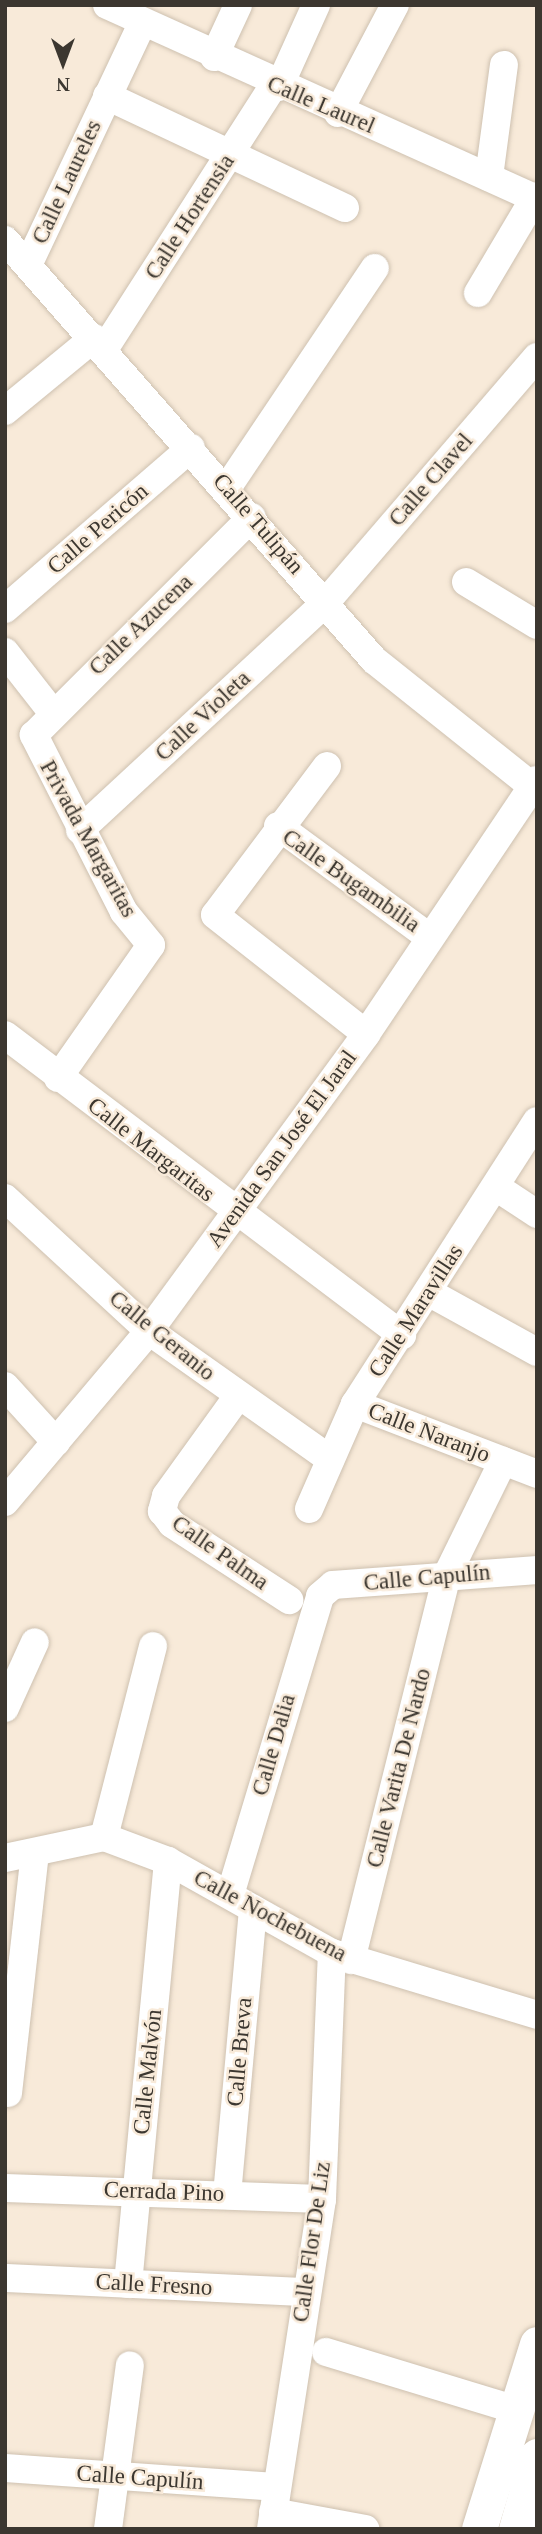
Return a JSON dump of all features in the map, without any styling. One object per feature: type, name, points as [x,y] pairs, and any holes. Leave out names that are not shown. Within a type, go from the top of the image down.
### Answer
[{"type":"main road","points":[[479,2529],[514,2409],[537,2344]]},
{"type":"main road","points":[[516,2529],[537,2456]]},
{"type":"street","name":"Calle Laurel","points":[[107,5],[276,86],[536,198]]},
{"type":"street","points":[[214,57],[238,5]]},
{"type":"street","name":"Calle Hortensia","points":[[5,411],[99,343],[276,86],[316,5]]},
{"type":"street","points":[[338,113],[395,5]]},
{"type":"street","name":"Calle Laureles","points":[[28,265],[142,24]]},
{"type":"street","points":[[489,177],[504,65]]},
{"type":"street","points":[[107,96],[345,208]]},
{"type":"street","points":[[478,293],[536,198]]},
{"type":"street","name":"Calle Tulipán","points":[[5,240],[228,488],[374,660],[534,783]]},
{"type":"street","points":[[228,488],[375,268]]},
{"type":"street","name":"Calle Clavel","points":[[326,602],[537,357]]},
{"type":"street","name":"Calle Pericón","points":[[5,609],[191,449]]},
{"type":"street","name":"Calle Azucena","points":[[34,734],[52,712],[252,517]]},
{"type":"street","points":[[466,582],[537,625]]},
{"type":"street","name":"Calle Violeta","points":[[80,830],[326,602]]},
{"type":"street","points":[[5,652],[52,712]]},
{"type":"street","name":"Privada Margaritas","points":[[34,734],[80,830],[124,912],[151,945],[58,1078]]},
{"type":"street","points":[[278,826],[327,766]]},
{"type":"street","name":"Avenida San José El Jaral","points":[[5,1502],[149,1331],[366,1034],[534,783]]},
{"type":"street","name":"Calle Bugambilia","points":[[366,1034],[215,915],[278,826],[429,937]]},
{"type":"street","name":"Calle Margaritas","points":[[5,1035],[234,1213],[402,1335]]},
{"type":"street","name":"Calle Maravillas","points":[[309,1509],[355,1404],[430,1293],[537,1121]]},
{"type":"street","points":[[496,1187],[537,1214]]},
{"type":"street","name":"Calle Geranio","points":[[5,1198],[149,1331],[330,1459]]},
{"type":"street","points":[[430,1293],[537,1352]]},
{"type":"street","points":[[5,1386],[56,1442]]},
{"type":"street","name":"Calle Palma","points":[[238,1396],[166,1496],[162,1511],[172,1524],[289,1600]]},
{"type":"street","name":"Calle Naranjo","points":[[355,1404],[537,1474]]},
{"type":"street","name":"Calle Naranjo","points":[[447,1575],[503,1461]]},
{"type":"street","name":"Calle Capulín","points":[[320,1596],[334,1585],[537,1570]]},
{"type":"street","name":"Calle Varita De Nardo","points":[[342,1957],[447,1575]]},
{"type":"street","name":"Calle Dalia","points":[[241,1902],[320,1596]]},
{"type":"street","points":[[5,1708],[35,1642]]},
{"type":"street","points":[[5,1858],[35,1854],[104,1837],[153,1646]]},
{"type":"street","name":"Calle Nochebuena","points":[[104,1837],[169,1861],[342,1957],[537,2015]]},
{"type":"street","points":[[8,2093],[35,1854]]},
{"type":"street","name":"Calle Malvón","points":[[128,2284],[169,1861]]},
{"type":"street","name":"Calle Breva","points":[[228,2195],[241,1902]]},
{"type":"street","name":"Calle Flor De Liz","points":[[273,2509],[303,2292],[323,2199],[342,1957]]},
{"type":"street","name":"Cerrada Pino","points":[[5,2188],[137,2190],[323,2199]]},
{"type":"street","name":"Calle Fresno","points":[[5,2278],[303,2292]]},
{"type":"street","points":[[326,2352],[514,2409]]},
{"type":"street","points":[[108,2529],[130,2365]]},
{"type":"street","name":"Calle Capulín","points":[[5,2468],[116,2477],[365,2529]]}]
